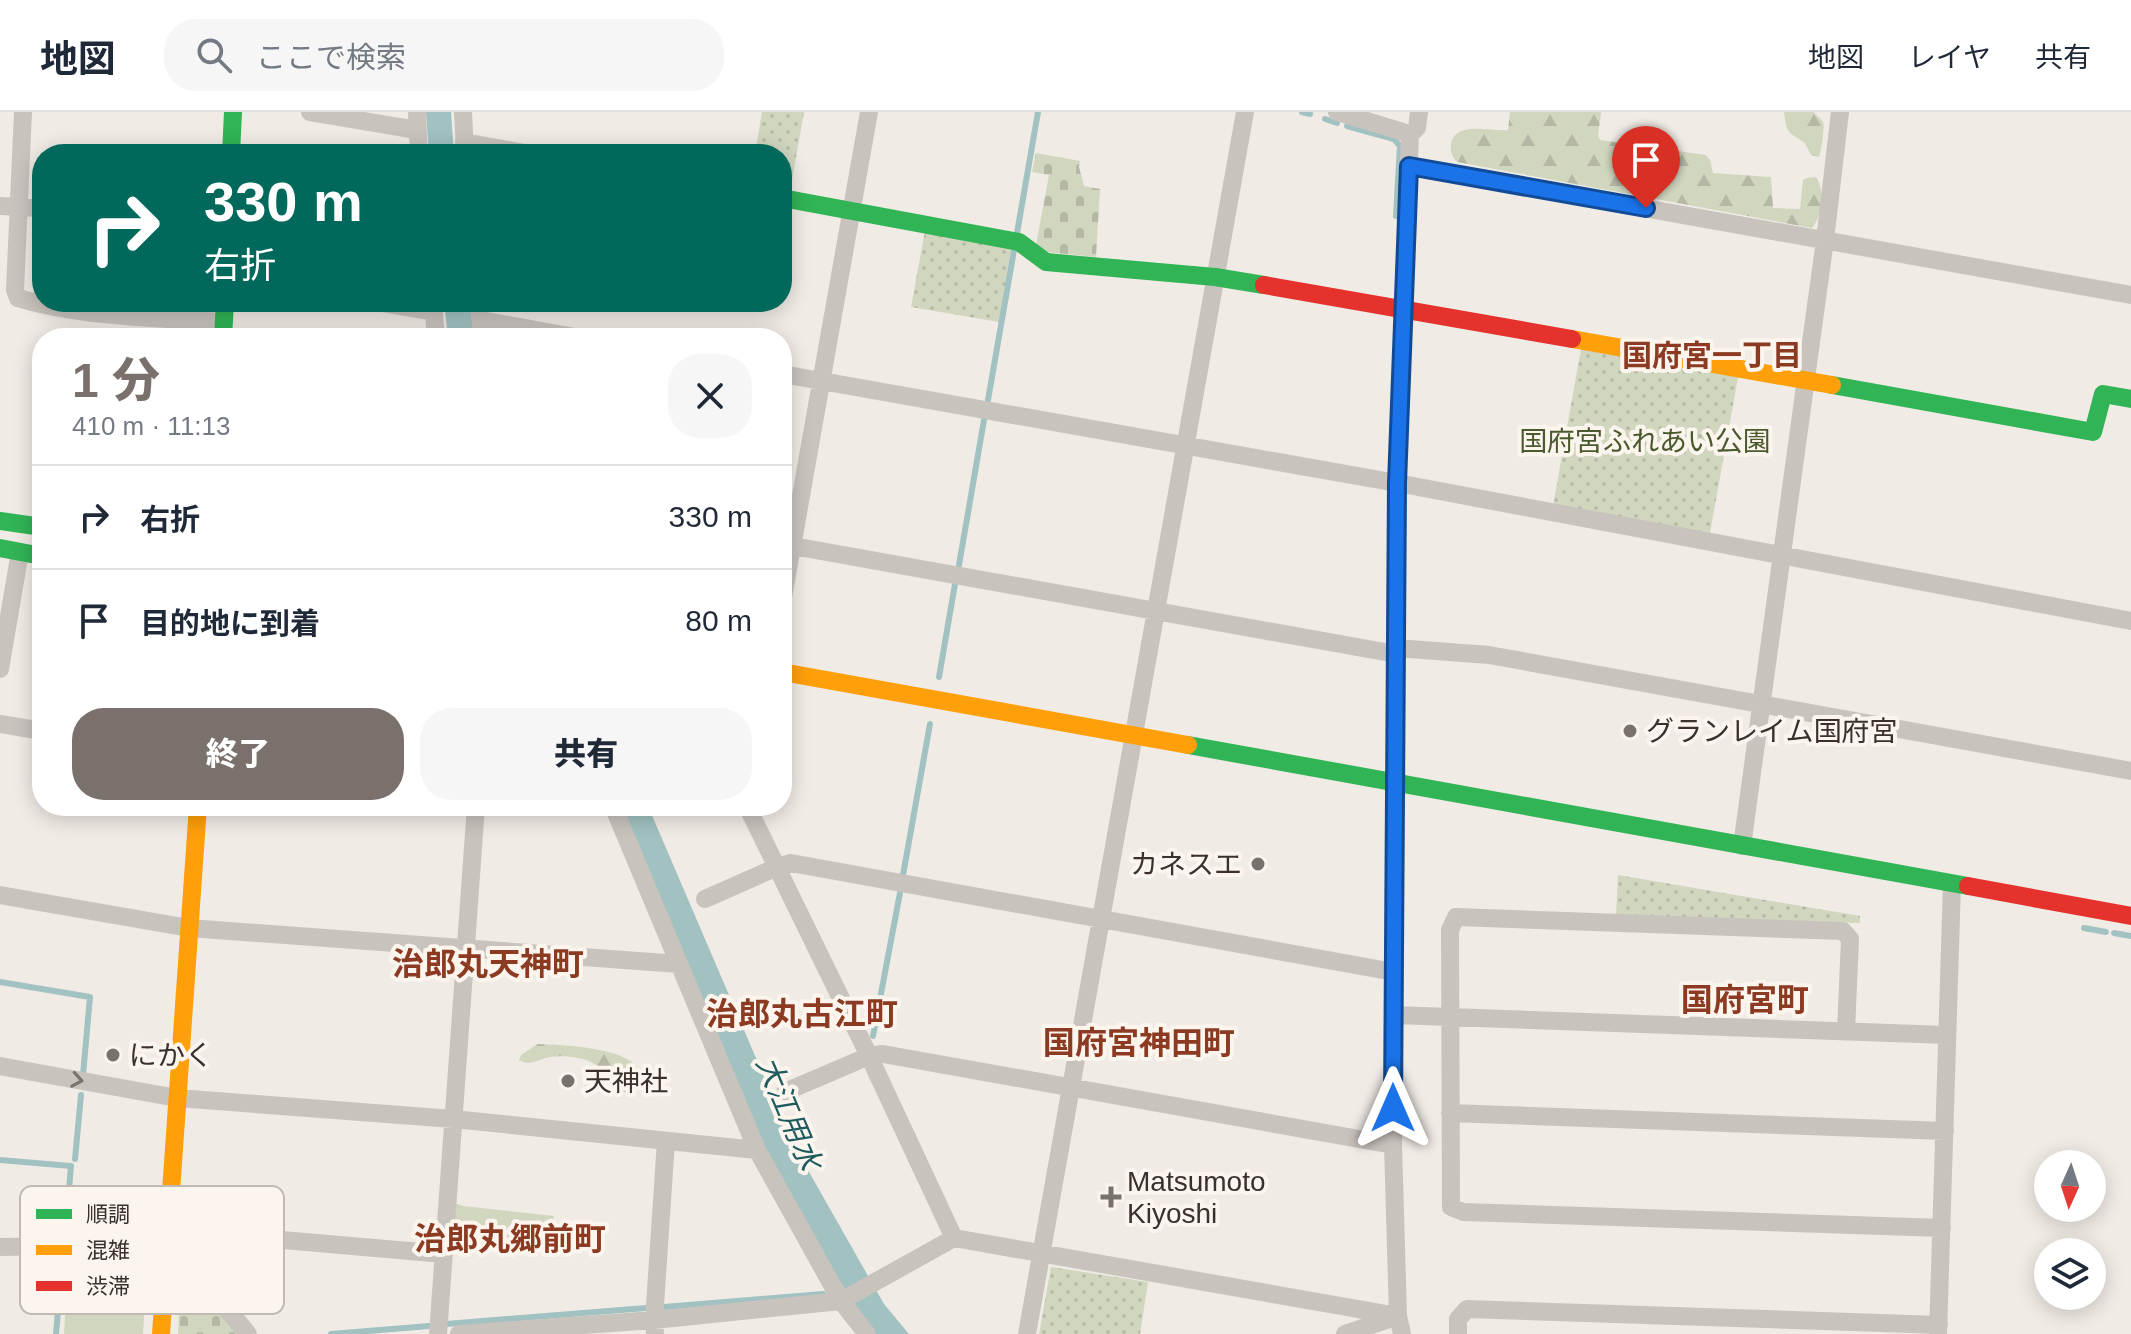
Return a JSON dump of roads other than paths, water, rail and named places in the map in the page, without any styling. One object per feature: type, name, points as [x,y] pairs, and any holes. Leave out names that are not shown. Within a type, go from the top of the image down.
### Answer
[{"type":"street","points":[[23,112],[9,207],[15,290],[18,298],[32,302]]},
{"type":"street","points":[[231,144],[233,112]]},
{"type":"street","points":[[310,112],[417,121],[418,144]]},
{"type":"street","points":[[463,112],[464,144]]},
{"type":"street","points":[[792,521],[821,381],[869,112]]},
{"type":"street","points":[[1027,1334],[1245,112]]},
{"type":"street","points":[[1337,112],[1410,134]]},
{"type":"street","points":[[1400,1325],[1393,1145],[1397,483],[1410,134],[1417,128],[1419,112]]},
{"type":"street","points":[[1742,846],[1840,112]]},
{"type":"street","points":[[1409,166],[2131,295]]},
{"type":"street","points":[[792,200],[1019,242],[1046,262],[1215,277],[2093,432],[2103,394],[2131,399]]},
{"type":"street","points":[[9,207],[32,208]]},
{"type":"street","points":[[93,312],[208,328]]},
{"type":"street","points":[[481,320],[525,328]]},
{"type":"street","points":[[792,376],[1397,483],[2131,621]]},
{"type":"street","points":[[0,521],[32,526]]},
{"type":"street","points":[[792,546],[1396,651],[1489,655],[2131,771]]},
{"type":"street","points":[[0,548],[32,554]]},
{"type":"street","points":[[0,669],[20,552]]},
{"type":"street","points":[[792,674],[2131,916]]},
{"type":"street","points":[[0,724],[32,729]]},
{"type":"street","points":[[171,1186],[197,816]]},
{"type":"street","points":[[438,1334],[475,816]]},
{"type":"street","points":[[617,816],[757,1150],[841,1301],[867,1334]]},
{"type":"street","points":[[752,816],[954,1238]]},
{"type":"street","points":[[705,899],[791,863],[1394,972]]},
{"type":"street","points":[[1458,1334],[1458,1319],[1467,1309],[1938,1330],[1952,884]]},
{"type":"street","points":[[0,895],[189,928],[679,964]]},
{"type":"street","points":[[1846,1031],[1850,939],[1843,931],[1456,917],[1450,930],[1451,1207],[1463,1212],[1942,1228]]},
{"type":"street","points":[[1394,1015],[1947,1035]]},
{"type":"street","points":[[785,1092],[869,1056],[883,1054],[1393,1145]]},
{"type":"street","points":[[0,1066],[177,1098],[453,1119],[757,1150]]},
{"type":"street","points":[[1450,1113],[1945,1131]]},
{"type":"street","points":[[654,1327],[666,1141]]},
{"type":"street","points":[[459,1334],[654,1327],[841,1301],[954,1238],[1400,1325]]},
{"type":"street","points":[[284,1244],[444,1254]]},
{"type":"street","points":[[0,1247],[20,1246]]},
{"type":"street","points":[[161,1334],[162,1314]]},
{"type":"street","points":[[232,1314],[248,1334]]},
{"type":"street","points":[[1345,1334],[1400,1325]]},
{"type":"water","points":[[426,112],[451,112],[453,144],[428,144]]},
{"type":"water","points":[[445,312],[471,312],[473,328],[447,328]]},
{"type":"water","points":[[623,816],[652,816],[792,1142],[884,1304],[909,1334],[875,1334],[854,1306],[768,1156]]},
{"type":"waterway","points":[[1017,233],[1038,112]]},
{"type":"waterway","points":[[1302,112],[1310,114]]},
{"type":"waterway","points":[[1325,119],[1337,123]]},
{"type":"waterway","points":[[1347,126],[1394,139],[1400,146],[1396,216]]},
{"type":"waterway","points":[[988,400],[1014,250]]},
{"type":"waterway","points":[[959,565],[984,420]]},
{"type":"waterway","points":[[939,677],[955,584]]},
{"type":"waterway","points":[[903,875],[930,724]]},
{"type":"waterway","points":[[873,1036],[900,893]]},
{"type":"waterway","points":[[2084,928],[2106,932]]},
{"type":"waterway","points":[[2114,933],[2131,936]]},
{"type":"waterway","points":[[0,982],[90,997],[83,1075]]},
{"type":"waterway","points":[[75,1159],[81,1095]]},
{"type":"waterway","points":[[0,1160],[71,1166],[69,1186]]},
{"type":"waterway","points":[[664,1307],[823,1294]]},
{"type":"waterway","points":[[446,1324],[646,1308]]},
{"type":"waterway","points":[[56,1334],[58,1314]]},
{"type":"waterway","points":[[331,1334],[429,1326]]},
{"type":"place","name":"グランレイム国府宮","points":[[1630,731]]},
{"type":"place","name":"カネスエ","points":[[1258,864]]},
{"type":"place","name":"にかく","points":[[113,1055]]},
{"type":"place","name":"天神社","points":[[568,1081]]},
{"type":"place","name":"Matsumoto Kiyoshi","points":[[1111,1197]]},
{"type":"district","name":"国府宮一丁目","points":[[1712,355]]},
{"type":"district","name":"治郎丸天神町","points":[[488,964]]},
{"type":"district","name":"国府宮町","points":[[1745,1000]]},
{"type":"district","name":"治郎丸古江町","points":[[802,1014]]},
{"type":"district","name":"国府宮神田町","points":[[1139,1043]]},
{"type":"district","name":"治郎丸郷前町","points":[[510,1239]]},
{"type":"park label","name":"国府宮ふれあい公園","points":[[1645,441]]},
{"type":"water label","name":"大江用水","points":[[789,1113]]}]
